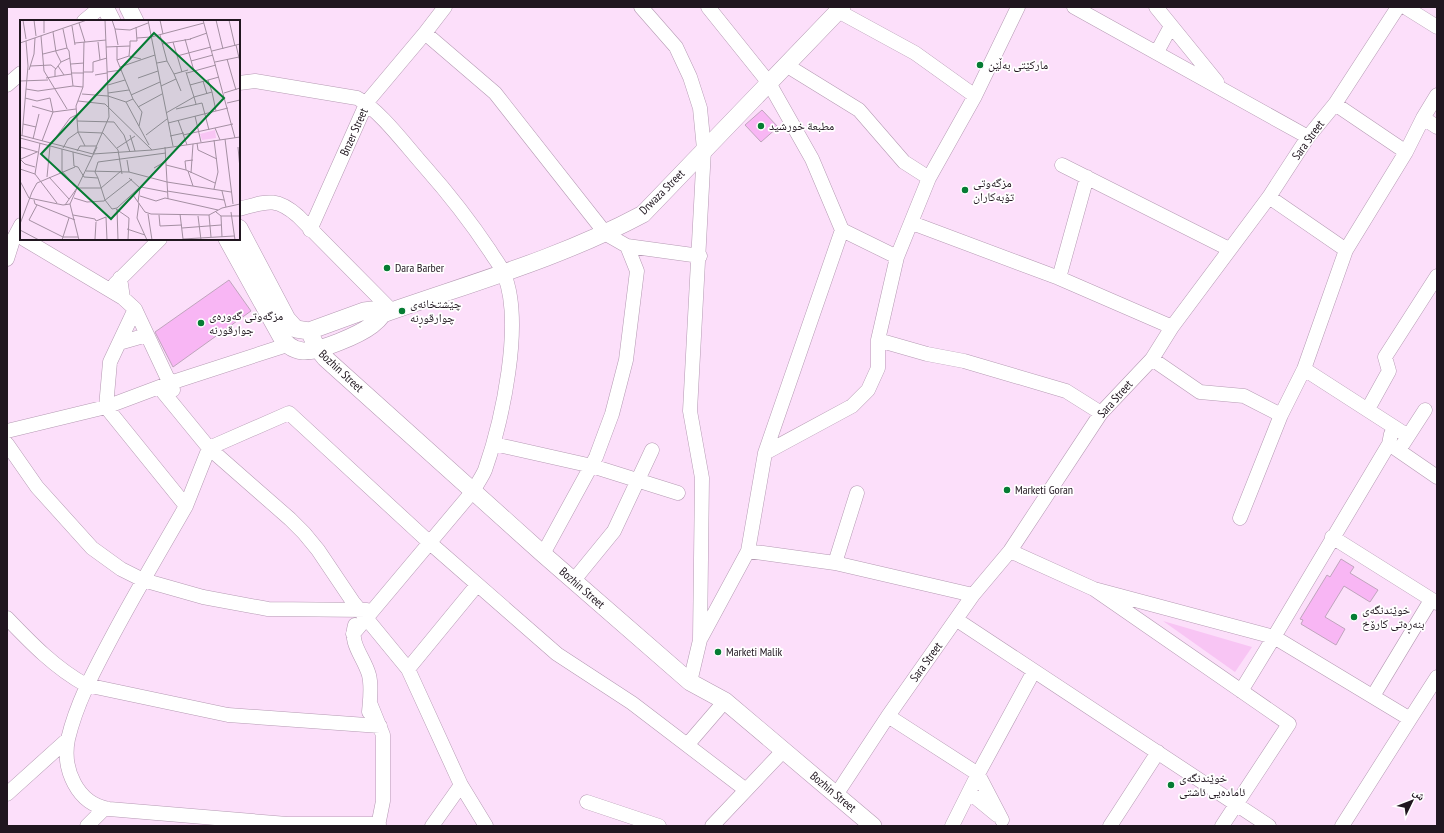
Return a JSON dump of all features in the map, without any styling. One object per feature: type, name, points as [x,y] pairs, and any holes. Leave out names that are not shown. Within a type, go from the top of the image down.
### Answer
[{"type":"street","points":[[85,20],[101,7]]},
{"type":"street","points":[[105,7],[112,20]]},
{"type":"street","points":[[128,7],[134,20]]},
{"type":"street","name":"Bnzer Street","points":[[310,230],[366,102],[425,33],[445,7]]},
{"type":"street","points":[[641,7],[676,47],[690,77],[700,108],[704,149],[700,256],[690,411],[692,430],[702,472],[700,640],[690,682]]},
{"type":"street","points":[[708,7],[769,83],[812,159],[842,230],[897,257]]},
{"type":"street","points":[[1074,7],[1221,87],[1308,137]]},
{"type":"street","points":[[1156,7],[1221,87]]},
{"type":"street","name":"Sara Street","points":[[836,795],[888,716],[957,620],[973,595],[1010,551],[1101,413],[1152,359],[1172,327],[1269,197],[1308,137],[1335,104],[1398,7]]},
{"type":"street","points":[[1405,7],[1437,27]]},
{"type":"street","points":[[840,9],[915,53],[975,96]]},
{"type":"street","name":"Drwaza Street","points":[[287,345],[302,351],[317,348],[365,329],[388,313],[504,273],[606,234],[643,214],[840,9]]},
{"type":"street","points":[[765,453],[852,406],[868,390],[878,368],[878,340],[897,257],[929,178],[975,96],[1013,10]]},
{"type":"street","points":[[1157,52],[1171,26]]},
{"type":"street","points":[[425,33],[495,93],[606,234],[627,246],[700,256]]},
{"type":"street","points":[[786,65],[859,110],[904,162],[929,178]]},
{"type":"street","points":[[7,85],[20,74]]},
{"type":"street","points":[[240,83],[256,82],[357,98],[366,102],[406,145],[477,230],[504,273],[511,308],[512,346],[510,363],[494,444],[485,471],[473,491],[430,543],[366,612],[353,634],[354,642],[369,676],[370,703],[374,725],[384,735],[383,801],[379,825],[287,825],[100,814],[82,794],[70,775],[68,739],[86,685],[143,580],[186,506],[209,448],[289,413],[430,543],[476,585],[557,654],[632,703],[688,744],[746,790]]},
{"type":"street","points":[[1240,518],[1281,415],[1304,369],[1346,250],[1406,152],[1423,118],[1437,95]]},
{"type":"street","points":[[1335,104],[1406,152]]},
{"type":"street","points":[[1423,118],[1437,128]]},
{"type":"street","points":[[1062,165],[1229,249]]},
{"type":"street","points":[[1059,278],[1087,177]]},
{"type":"street","points":[[1269,197],[1346,250]]},
{"type":"street","points":[[240,209],[265,202],[284,204],[298,216],[388,313]]},
{"type":"street","points":[[912,223],[1059,278],[1172,327]]},
{"type":"street","points":[[240,230],[288,319],[296,329],[309,331]]},
{"type":"street","points":[[700,640],[748,551],[765,453],[842,230]]},
{"type":"street","points":[[7,259],[18,233]]},
{"type":"street","points":[[29,240],[123,298],[135,309],[147,335],[164,385],[188,422],[209,448],[304,533],[366,612],[408,669],[461,785],[486,826]]},
{"type":"street","points":[[110,290],[120,278],[159,240]]},
{"type":"street","points":[[7,431],[106,407],[164,385],[287,345],[279,334],[228,240]]},
{"type":"street","points":[[543,554],[592,466],[612,414],[626,360],[637,271],[627,246]]},
{"type":"street","points":[[1368,409],[1389,371],[1385,357],[1437,277]]},
{"type":"street","points":[[120,278],[123,298]]},
{"type":"street","points":[[135,309],[110,362],[106,407],[186,506]]},
{"type":"street","name":"Drwaza Street","points":[[309,331],[356,312],[372,310],[388,313]]},
{"type":"street","name":"Bozhin Street","points":[[309,331],[317,348],[325,358],[543,554],[690,682],[725,701],[873,826]]},
{"type":"street","points":[[119,343],[147,335]]},
{"type":"street","points":[[878,340],[927,354],[964,361],[1066,391],[1101,413]]},
{"type":"street","points":[[1152,359],[1200,392],[1244,396],[1281,415]]},
{"type":"street","points":[[1304,369],[1408,436]]},
{"type":"street","points":[[1241,691],[1332,538],[1393,443],[1408,436],[1425,410]]},
{"type":"street","points":[[1393,443],[1437,477]]},
{"type":"street","points":[[7,444],[37,487],[87,544],[121,569],[143,580],[203,597],[252,607],[285,610],[366,612]]},
{"type":"street","points":[[494,444],[592,466],[678,493]]},
{"type":"street","points":[[574,580],[614,532],[652,450]]},
{"type":"street","points":[[835,563],[857,493]]},
{"type":"street","points":[[1332,538],[1434,602],[1373,696]]},
{"type":"street","points":[[748,551],[835,563],[973,595]]},
{"type":"street","points":[[1010,551],[1094,589],[1274,637],[1410,719]]},
{"type":"street","points":[[408,669],[476,585]]},
{"type":"street","points":[[1094,589],[1289,724],[1235,804],[1222,826]]},
{"type":"street","points":[[7,618],[52,661],[74,678],[86,685],[228,715],[374,725]]},
{"type":"street","points":[[957,620],[1269,826]]},
{"type":"street","points":[[952,826],[978,774],[1034,671]]},
{"type":"street","points":[[1342,826],[1437,677]]},
{"type":"street","points":[[688,744],[725,701]]},
{"type":"street","points":[[888,716],[978,774],[1006,823]]},
{"type":"street","points":[[7,794],[68,739]]},
{"type":"street","points":[[712,826],[783,751]]},
{"type":"street","points":[[1110,826],[1158,752]]},
{"type":"street","points":[[432,826],[461,785]]},
{"type":"street","points":[[969,792],[1006,823]]},
{"type":"street","points":[[587,802],[659,826]]},
{"type":"street","points":[[87,826],[100,814]]},
{"type":"shaded area","points":[[1163,621],[1252,647],[1235,672]]},
{"type":"building","name":"مطبعة خورشيد","points":[[762,110],[778,127],[761,142],[745,125]]},
{"type":"building","name":"مزگەوتی گەورەی جوارقورنە","points":[[229,280],[251,311],[173,367],[155,332]]},
{"type":"building","points":[[1341,559],[1354,567],[1350,573],[1378,590],[1370,602],[1344,586],[1325,617],[1345,629],[1336,645],[1301,624],[1303,620],[1300,619],[1327,575],[1330,577]]},
{"type":"place","name":"مارکێتی بەڵێن","points":[[980,65]]},
{"type":"place","name":"مطبعة خورشيد","points":[[761,126]]},
{"type":"place","name":"مزگەوتی تۆبەکاران","points":[[965,190]]},
{"type":"place","name":"Dara Barber","points":[[387,268]]},
{"type":"place","name":"چێشتخانەی چوارقوڕنە","points":[[402,311]]},
{"type":"place","name":"مزگەوتی گەورەی جوارقورنە","points":[[201,323]]},
{"type":"place","name":"Marketi Goran","points":[[1007,490]]},
{"type":"place","name":"خوێندنگەی بنەڕەتی کارۆخ","points":[[1354,617]]},
{"type":"place","name":"Marketi Malik","points":[[718,652]]},
{"type":"place","name":"خوێندنگەی ئامادەیی ئاشتی","points":[[1171,785]]}]
